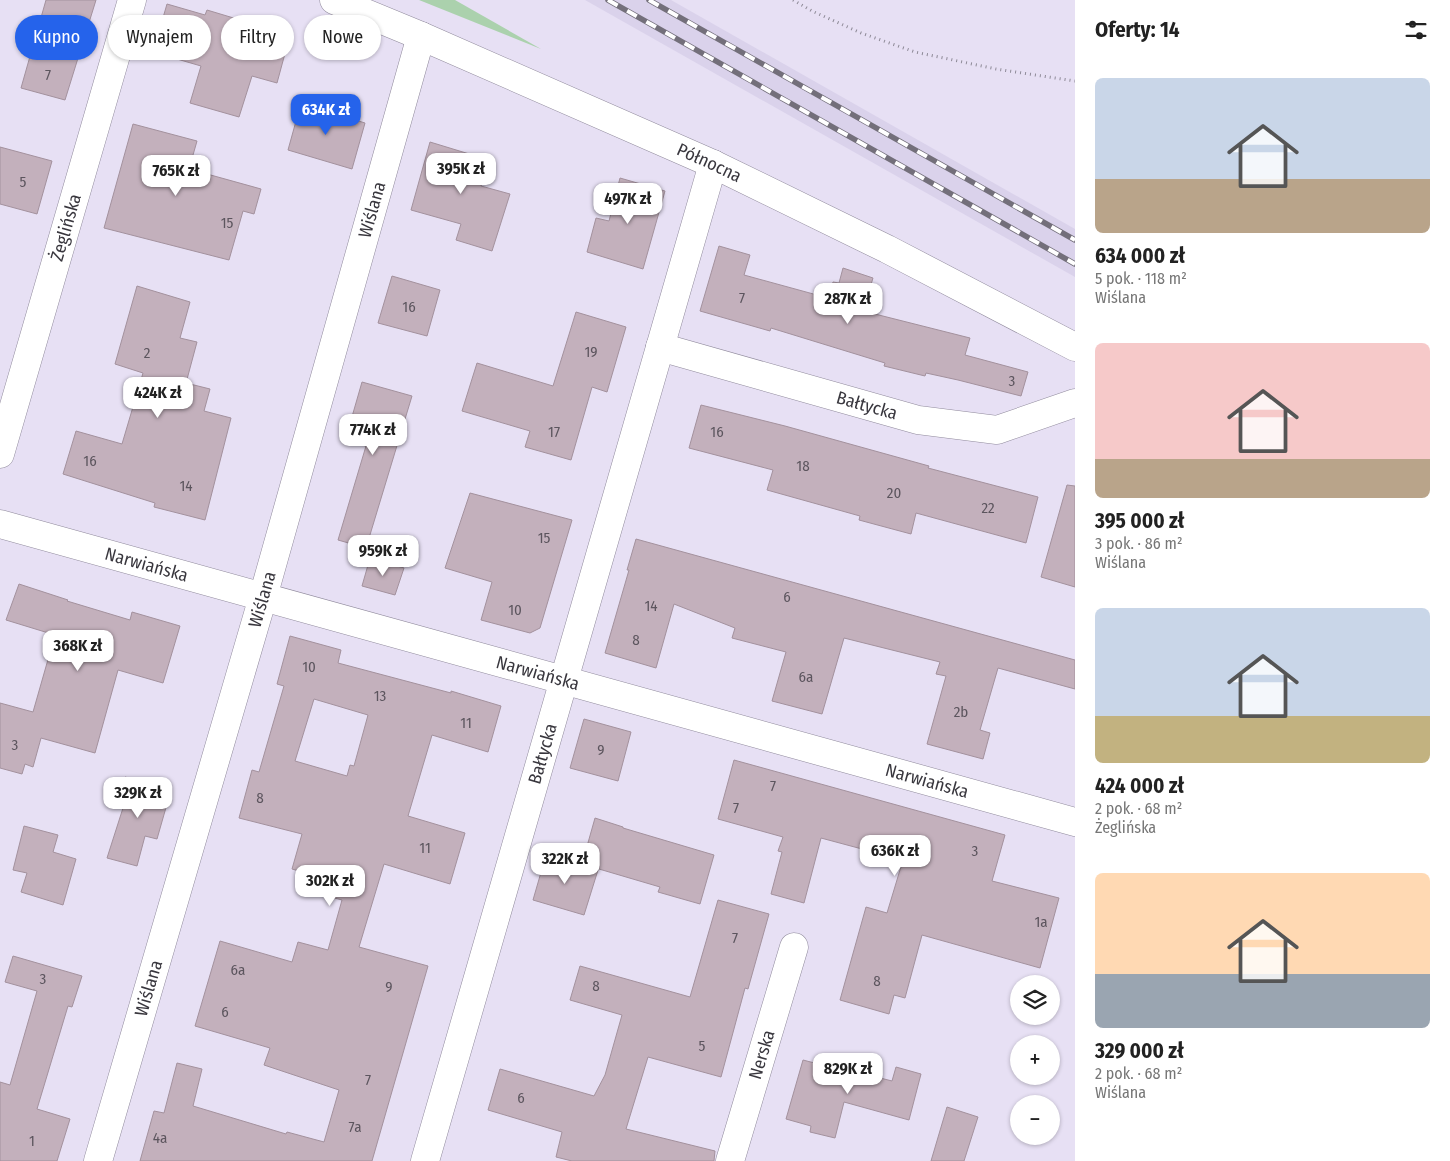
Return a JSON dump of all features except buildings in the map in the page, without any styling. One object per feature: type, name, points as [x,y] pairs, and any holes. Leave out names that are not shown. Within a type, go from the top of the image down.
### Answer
[{"type":"street","name":"Żeglińska","points":[[0,454],[132,0]]},
{"type":"street","name":"Północna","points":[[334,0],[421,36],[713,164],[887,249],[1075,347]]},
{"type":"street","name":"Wiślana","points":[[98,1161],[263,597],[421,36]]},
{"type":"street","name":"Bałtycka","points":[[425,1161],[713,164]]},
{"type":"street","name":"Bałtycka","points":[[660,347],[918,420],[998,430],[1075,403]]},
{"type":"street","name":"Narwiańska","points":[[0,524],[1075,822]]},
{"type":"street","name":"Nerska","points":[[730,1161],[794,947]]},
{"type":"path","points":[[794,0],[812,11],[861,33],[915,52],[996,69],[1075,81]]},
{"type":"shaded area","points":[[585,0],[671,0],[1075,229],[1075,277]]},
{"type":"green space","points":[[419,0],[455,0],[541,49]]},
{"type":"railway","points":[[608,0],[1075,264]]},
{"type":"railway","points":[[649,0],[1075,240]]}]
